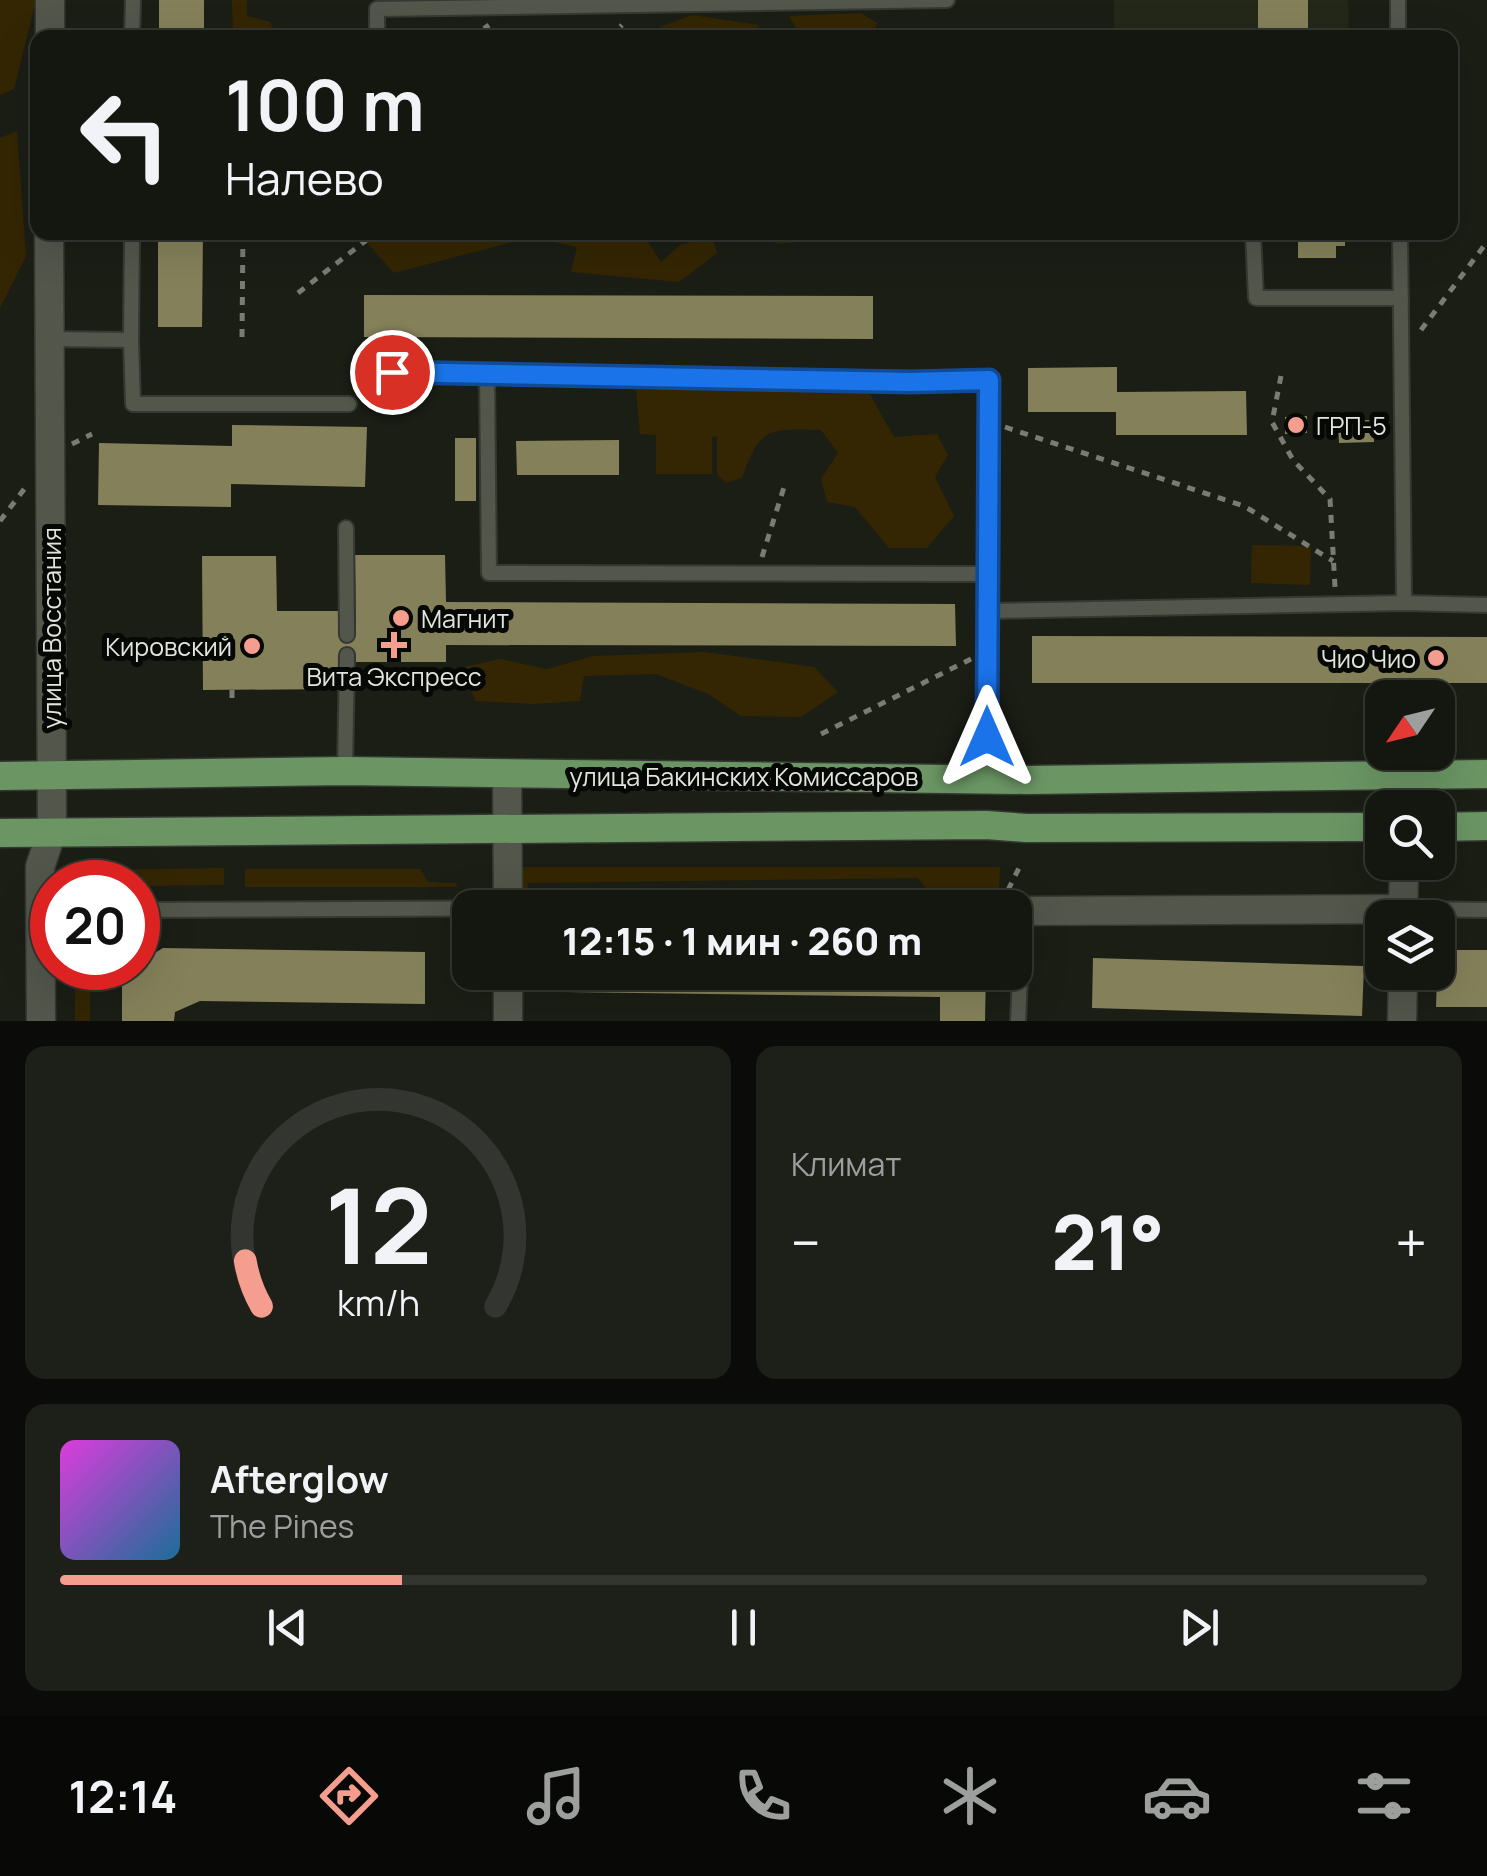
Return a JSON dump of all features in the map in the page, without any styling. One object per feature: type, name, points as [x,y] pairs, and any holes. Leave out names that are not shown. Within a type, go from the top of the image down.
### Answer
[{"type":"main road","name":"улица Бакинских Комиссаров","points":[[0,776],[345,771],[1028,780],[1487,774]]},
{"type":"main road","name":"улица Бакинских Комиссаров","points":[[0,833],[966,825],[1365,827]]},
{"type":"main road","points":[[1455,826],[1487,826]]},
{"type":"street","points":[[50,0],[50,30]]},
{"type":"street","name":"улица Восстания","points":[[41,1021],[40,867],[52,831],[49,240]]},
{"type":"street","points":[[507,775],[508,890]]},
{"type":"street","points":[[1032,906],[1365,912]]},
{"type":"street","points":[[508,990],[508,1021]]},
{"type":"street","points":[[1402,1021],[1403,990]]},
{"type":"lane","points":[[132,0],[132,30]]},
{"type":"lane","points":[[377,30],[377,9],[947,0]]},
{"type":"lane","points":[[1398,0],[1398,30]]},
{"type":"lane","points":[[132,240],[133,404],[349,404]]},
{"type":"lane","points":[[1253,240],[1256,298],[1401,298]]},
{"type":"lane","points":[[1400,240],[1404,603]]},
{"type":"lane","points":[[49,338],[131,340]]},
{"type":"lane","points":[[360,372],[910,382],[989,380],[987,777]]},
{"type":"lane","points":[[487,372],[489,573],[988,574]]},
{"type":"lane","points":[[346,528],[347,635]]},
{"type":"lane","points":[[988,611],[1487,605]]},
{"type":"lane","points":[[345,771],[347,655]]},
{"type":"lane","points":[[160,910],[452,907]]},
{"type":"lane","points":[[1455,911],[1487,910]]},
{"type":"lane","points":[[1017,990],[1018,1021]]},
{"type":"path","points":[[242,337],[243,240]]},
{"type":"path","points":[[298,294],[367,240]]},
{"type":"path","points":[[1402,356],[1487,242]]},
{"type":"path","points":[[1281,376],[1272,422],[1294,460],[1330,499],[1335,589],[1354,604]]},
{"type":"path","points":[[989,422],[1244,506],[1334,561]]},
{"type":"path","points":[[757,574],[785,484]]},
{"type":"path","points":[[820,734],[987,651]]},
{"type":"path","points":[[232,690],[232,699]]},
{"type":"path","points":[[1018,890],[1022,862]]},
{"type":"shaded area","points":[[0,0],[36,0],[14,89],[0,95]]},
{"type":"shaded area","points":[[232,0],[247,0],[247,16],[270,22],[274,30],[233,30]]},
{"type":"shaded area","points":[[1114,0],[1348,0],[1349,30],[1114,30]]},
{"type":"shaded area","points":[[861,13],[877,23],[876,30],[797,30],[789,16]]},
{"type":"shaded area","points":[[692,15],[759,25],[759,30],[660,27]]},
{"type":"shaded area","points":[[17,131],[26,256],[0,308],[0,138]]},
{"type":"shaded area","points":[[364,240],[520,240],[394,273]]},
{"type":"shaded area","points":[[546,240],[647,240],[661,262],[679,246],[697,240],[713,240],[717,253],[679,282],[571,272],[577,247]]},
{"type":"shaded area","points":[[771,240],[815,240],[778,244]]},
{"type":"shaded area","points":[[867,389],[894,437],[937,434],[948,455],[935,477],[954,516],[927,548],[889,548],[855,507],[827,502],[821,479],[838,453],[821,430],[769,434],[755,448],[742,478],[726,483],[717,474],[717,436],[712,437],[712,474],[656,474],[656,435],[640,434],[636,390]]},
{"type":"shaded area","points":[[1252,545],[1311,546],[1310,585],[1251,583]]},
{"type":"shaded area","points":[[705,652],[814,667],[838,692],[801,717],[741,716],[708,694],[656,674],[584,676],[580,701],[475,701],[464,667],[500,659],[547,669],[593,656]]},
{"type":"shaded area","points":[[519,867],[1000,867],[999,890],[927,890],[918,878],[528,883],[528,890],[519,890]]},
{"type":"shaded area","points":[[224,868],[224,885],[160,886],[160,869]]},
{"type":"shaded area","points":[[245,869],[420,869],[428,882],[455,883],[458,887],[245,887]]},
{"type":"shaded area","points":[[75,990],[90,990],[90,1021],[75,1021]]},
{"type":"building","points":[[159,0],[204,0],[204,30],[159,30]]},
{"type":"building","points":[[1258,0],[1308,0],[1308,30],[1258,30]]},
{"type":"building","points":[[158,240],[203,240],[202,327],[158,327]]},
{"type":"building","points":[[1298,240],[1345,240],[1345,246],[1336,246],[1336,258],[1298,258]]},
{"type":"building","points":[[364,295],[873,296],[873,339],[364,337]]},
{"type":"building","points":[[1117,367],[1117,392],[1246,391],[1247,435],[1116,435],[1116,412],[1028,412],[1028,368]]},
{"type":"building","name":"ГРП-5","points":[[1307,416],[1307,433],[1285,434],[1285,417]]},
{"type":"building","points":[[1373,420],[1374,442],[1339,443],[1338,421]]},
{"type":"building","points":[[232,425],[367,427],[365,487],[231,484],[231,507],[98,505],[99,443],[232,446]]},
{"type":"building","points":[[455,438],[476,438],[476,501],[455,501]]},
{"type":"building","points":[[619,440],[619,475],[517,475],[516,441]]},
{"type":"building","points":[[355,555],[445,555],[446,602],[955,604],[956,646],[446,645],[446,662],[356,662],[356,655],[339,655],[339,689],[203,690],[202,556],[276,556],[277,611],[338,611],[339,635],[356,635]]},
{"type":"building","points":[[1032,636],[1487,637],[1487,683],[1032,683]]},
{"type":"building","points":[[160,950],[425,952],[425,1004],[200,1001],[175,1012],[174,1021],[122,1021],[122,990],[160,990]]},
{"type":"building","points":[[1455,950],[1487,950],[1487,1007],[1436,1007],[1437,990],[1455,990]]},
{"type":"building","points":[[1093,958],[1364,966],[1362,1016],[1092,1008]]},
{"type":"building","points":[[986,990],[985,1021],[940,1021],[940,997],[563,992]]},
{"type":"place","name":"ГРП-5","points":[[1296,425]]},
{"type":"place","name":"Магнит","points":[[401,618]]},
{"type":"place","name":"Вита Экспресс","points":[[394,645]]},
{"type":"place","name":"Кировский","points":[[252,646]]},
{"type":"place","name":"Чио Чио","points":[[1436,658]]},
{"type":"route","points":[[392,372],[910,382],[989,380],[987,737]]}]
